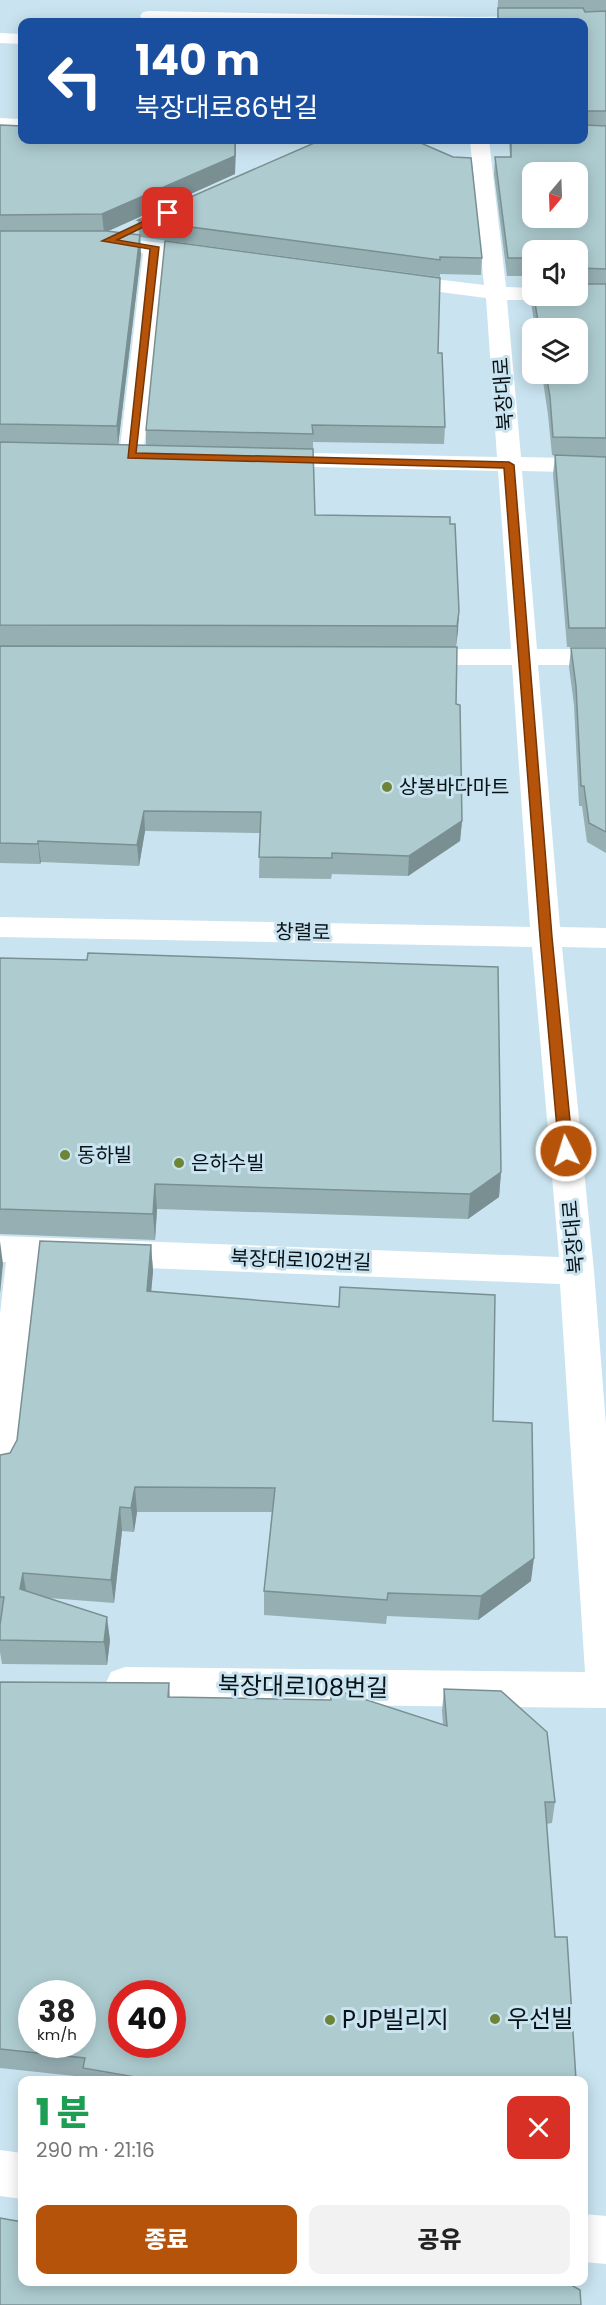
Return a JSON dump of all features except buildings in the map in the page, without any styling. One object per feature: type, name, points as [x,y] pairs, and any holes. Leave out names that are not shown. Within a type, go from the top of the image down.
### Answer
[{"type":"street","points":[[470,0],[472,18]]},
{"type":"street","points":[[150,13],[329,18]]},
{"type":"street","points":[[588,22],[606,22]]},
{"type":"street","points":[[588,31],[606,22]]},
{"type":"street","points":[[0,38],[18,39]]},
{"type":"street","points":[[0,124],[18,125]]},
{"type":"street","name":"북장대로","points":[[479,144],[496,293],[546,937],[577,1271],[606,1690]]},
{"type":"street","points":[[107,241],[139,226]]},
{"type":"street","points":[[71,241],[107,241],[225,257]]},
{"type":"street","points":[[107,456],[143,457],[154,247]]},
{"type":"street","points":[[378,278],[496,293],[522,294]]},
{"type":"street","points":[[249,459],[606,466]]},
{"type":"street","points":[[393,657],[606,657]]},
{"type":"street","name":"창렬로","points":[[0,927],[606,938]]},
{"type":"street","name":"북장대로102번길","points":[[0,1464],[12,1249],[577,1271]]},
{"type":"street","name":"북장대로108번길","points":[[95,1685],[606,1690]]},
{"type":"street","points":[[0,2173],[18,2175]]},
{"type":"street","points":[[588,2238],[606,2240]]},
{"type":"place","name":"상봉바다마트","points":[[387,787]]},
{"type":"place","name":"동하빌","points":[[65,1155]]},
{"type":"place","name":"은하수빌","points":[[179,1163]]},
{"type":"place","name":"우선빌","points":[[495,2019]]},
{"type":"place","name":"PJP빌리지","points":[[330,2020]]},
{"type":"route","points":[[168,213],[107,241],[154,247],[131,456],[509,465],[546,937],[566,1151]]}]
